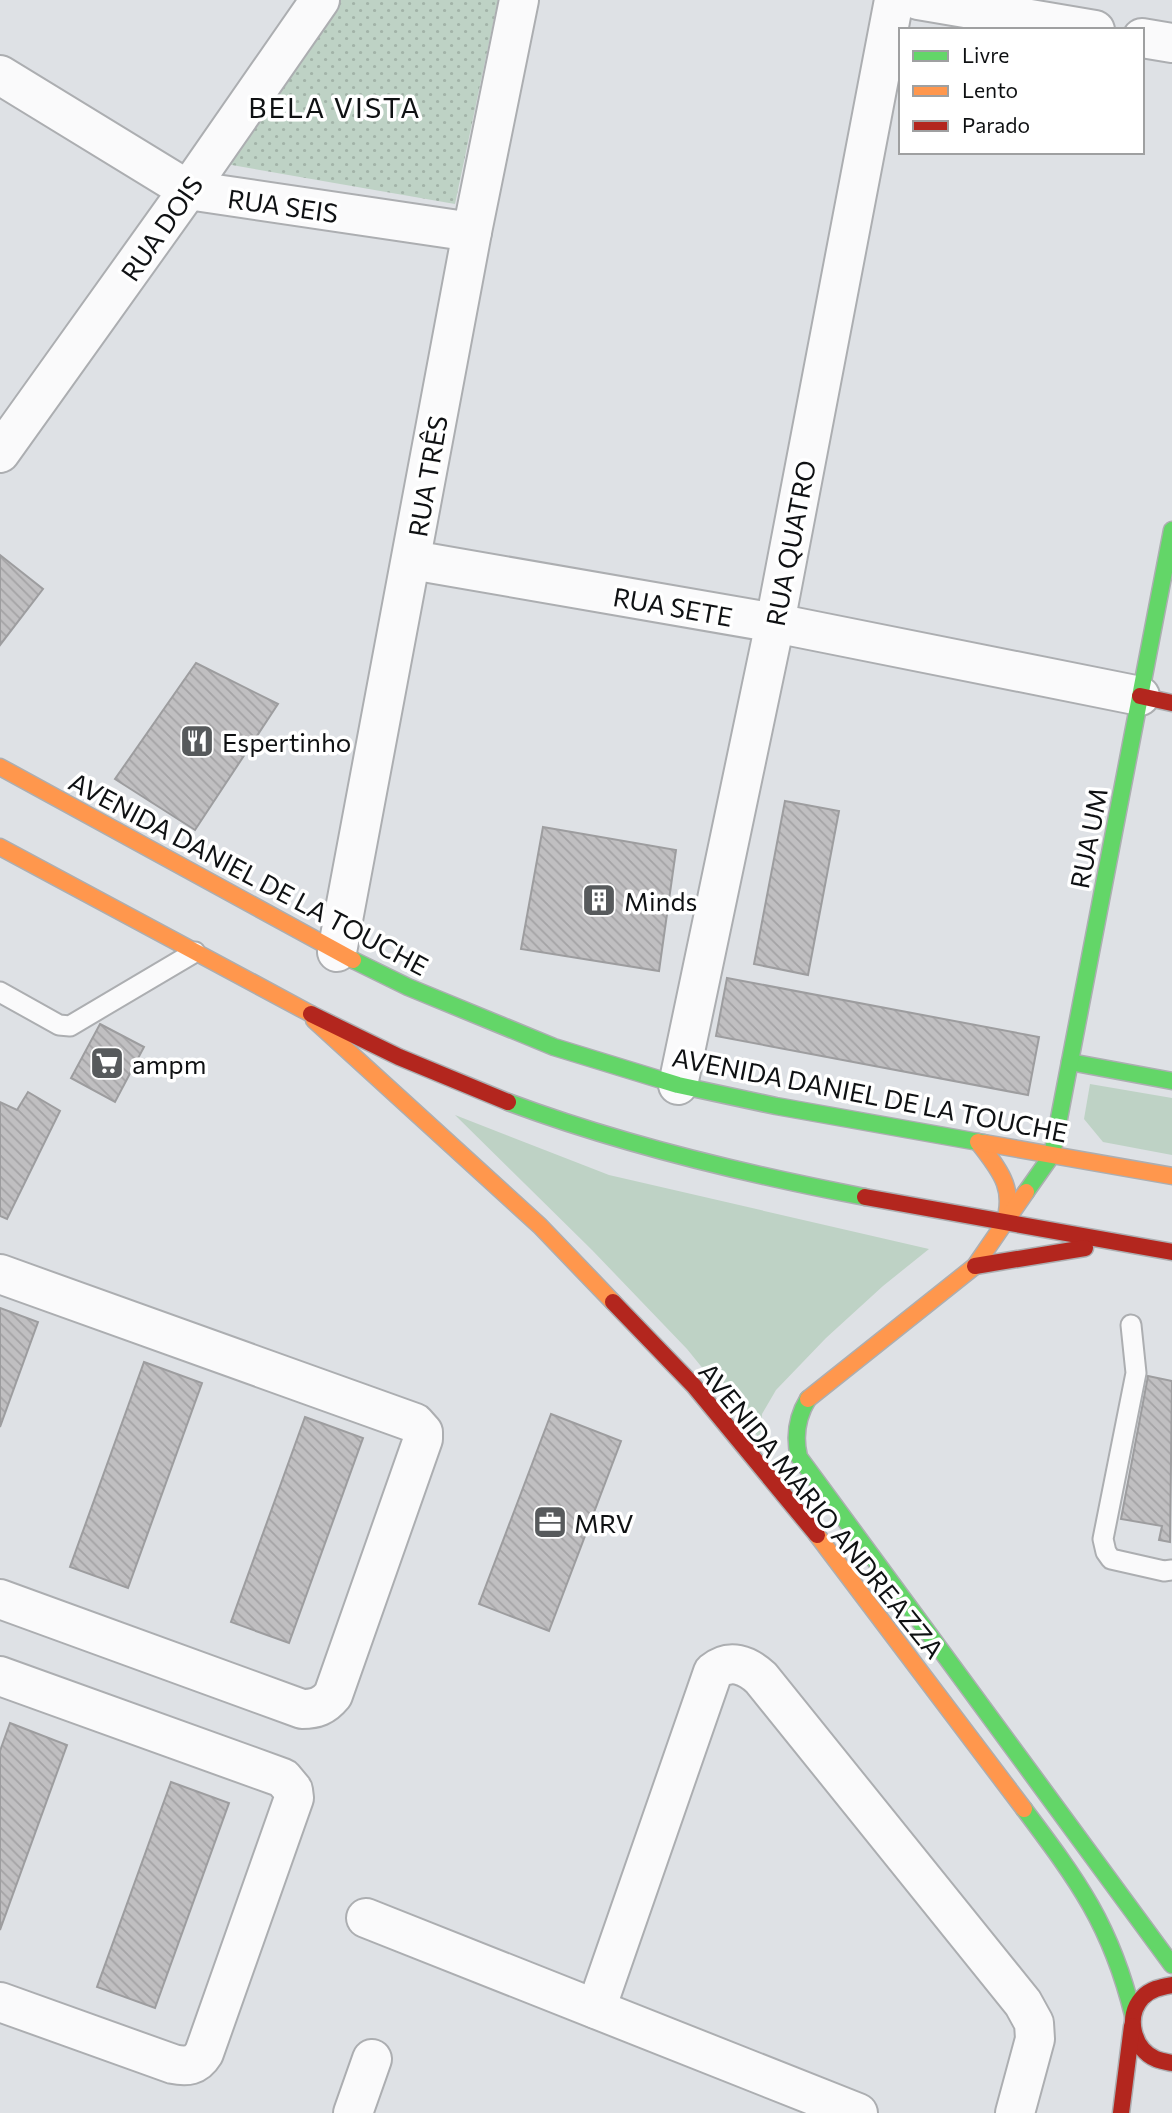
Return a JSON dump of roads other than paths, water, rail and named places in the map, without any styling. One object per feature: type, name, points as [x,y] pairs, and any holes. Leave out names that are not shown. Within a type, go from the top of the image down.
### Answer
[{"type":"main road","name":"RUA UM","points":[[1052,1155],[1070,1062],[1156,700],[1172,530]]},
{"type":"main road","name":"AVENIDA DANIEL DE LA TOUCHE","points":[[0,767],[337,952],[408,987],[544,1043],[678,1085],[776,1106],[1172,1176]]},
{"type":"main road","points":[[0,847],[302,1009],[395,1055],[515,1105],[629,1142],[758,1177],[1004,1224],[1172,1252]]},
{"type":"main road","name":"AVENIDA MARIO ANDREAZZA","points":[[302,1009],[540,1226],[694,1386],[765,1468],[1076,1878],[1101,1917],[1114,1945],[1124,1973],[1132,2021]]},
{"type":"main road","points":[[1070,1062],[1172,1081]]},
{"type":"main road","points":[[978,1142],[1005,1179],[1009,1190],[1010,1209],[1004,1224]]},
{"type":"main road","name":"AVENIDA MARIO ANDREAZZA","points":[[1052,1155],[975,1266],[811,1395],[799,1417],[798,1451],[799,1457],[1163,1942],[1172,1965]]},
{"type":"main road","points":[[975,1266],[1118,1243]]},
{"type":"main road","points":[[1121,2113],[1132,2021],[1138,2003],[1156,1987],[1172,1985]]},
{"type":"main road","points":[[1132,2021],[1134,2038],[1140,2048],[1167,2066]]},
{"type":"street","name":"RUA DOIS","points":[[0,453],[320,0]]},
{"type":"street","name":"RUA TRÊS","points":[[337,952],[472,232],[519,0]]},
{"type":"street","name":"RUA QUATRO","points":[[678,1085],[775,623],[894,0]]},
{"type":"street","points":[[918,0],[1083,28]]},
{"type":"street","points":[[1144,38],[1172,43]]},
{"type":"street","name":"RUA SEIS","points":[[0,75],[188,190],[472,232]]},
{"type":"street","name":"RUA SETE","points":[[412,560],[775,623],[1156,700]]},
{"type":"street","points":[[0,1274],[415,1423],[423,1432],[424,1439],[333,1695],[326,1704],[314,1709],[302,1709],[0,1599]]},
{"type":"street","points":[[596,2009],[713,1672],[721,1666],[740,1664],[752,1669],[761,1678],[1023,2003],[1034,2023],[1035,2039],[1015,2113]]},
{"type":"street","points":[[0,1676],[283,1778],[293,1790],[294,1798],[199,2061],[191,2065],[173,2064],[0,2002]]},
{"type":"street","points":[[366,1918],[858,2113]]},
{"type":"street","points":[[353,2113],[372,2059]]},
{"type":"lane","points":[[0,992],[59,1025],[70,1026],[195,952]]},
{"type":"lane","points":[[1131,1325],[1136,1373],[1103,1539],[1105,1552],[1111,1559],[1164,1571],[1172,1570]]},
{"type":"place","name":"Espertinho","points":[[197,741]]},
{"type":"place","name":"Minds","points":[[599,900]]},
{"type":"place","name":"ampm","points":[[107,1063]]},
{"type":"place","name":"MRV","points":[[550,1522]]},
{"type":"district","name":"BELA VISTA","points":[[335,107]]}]
